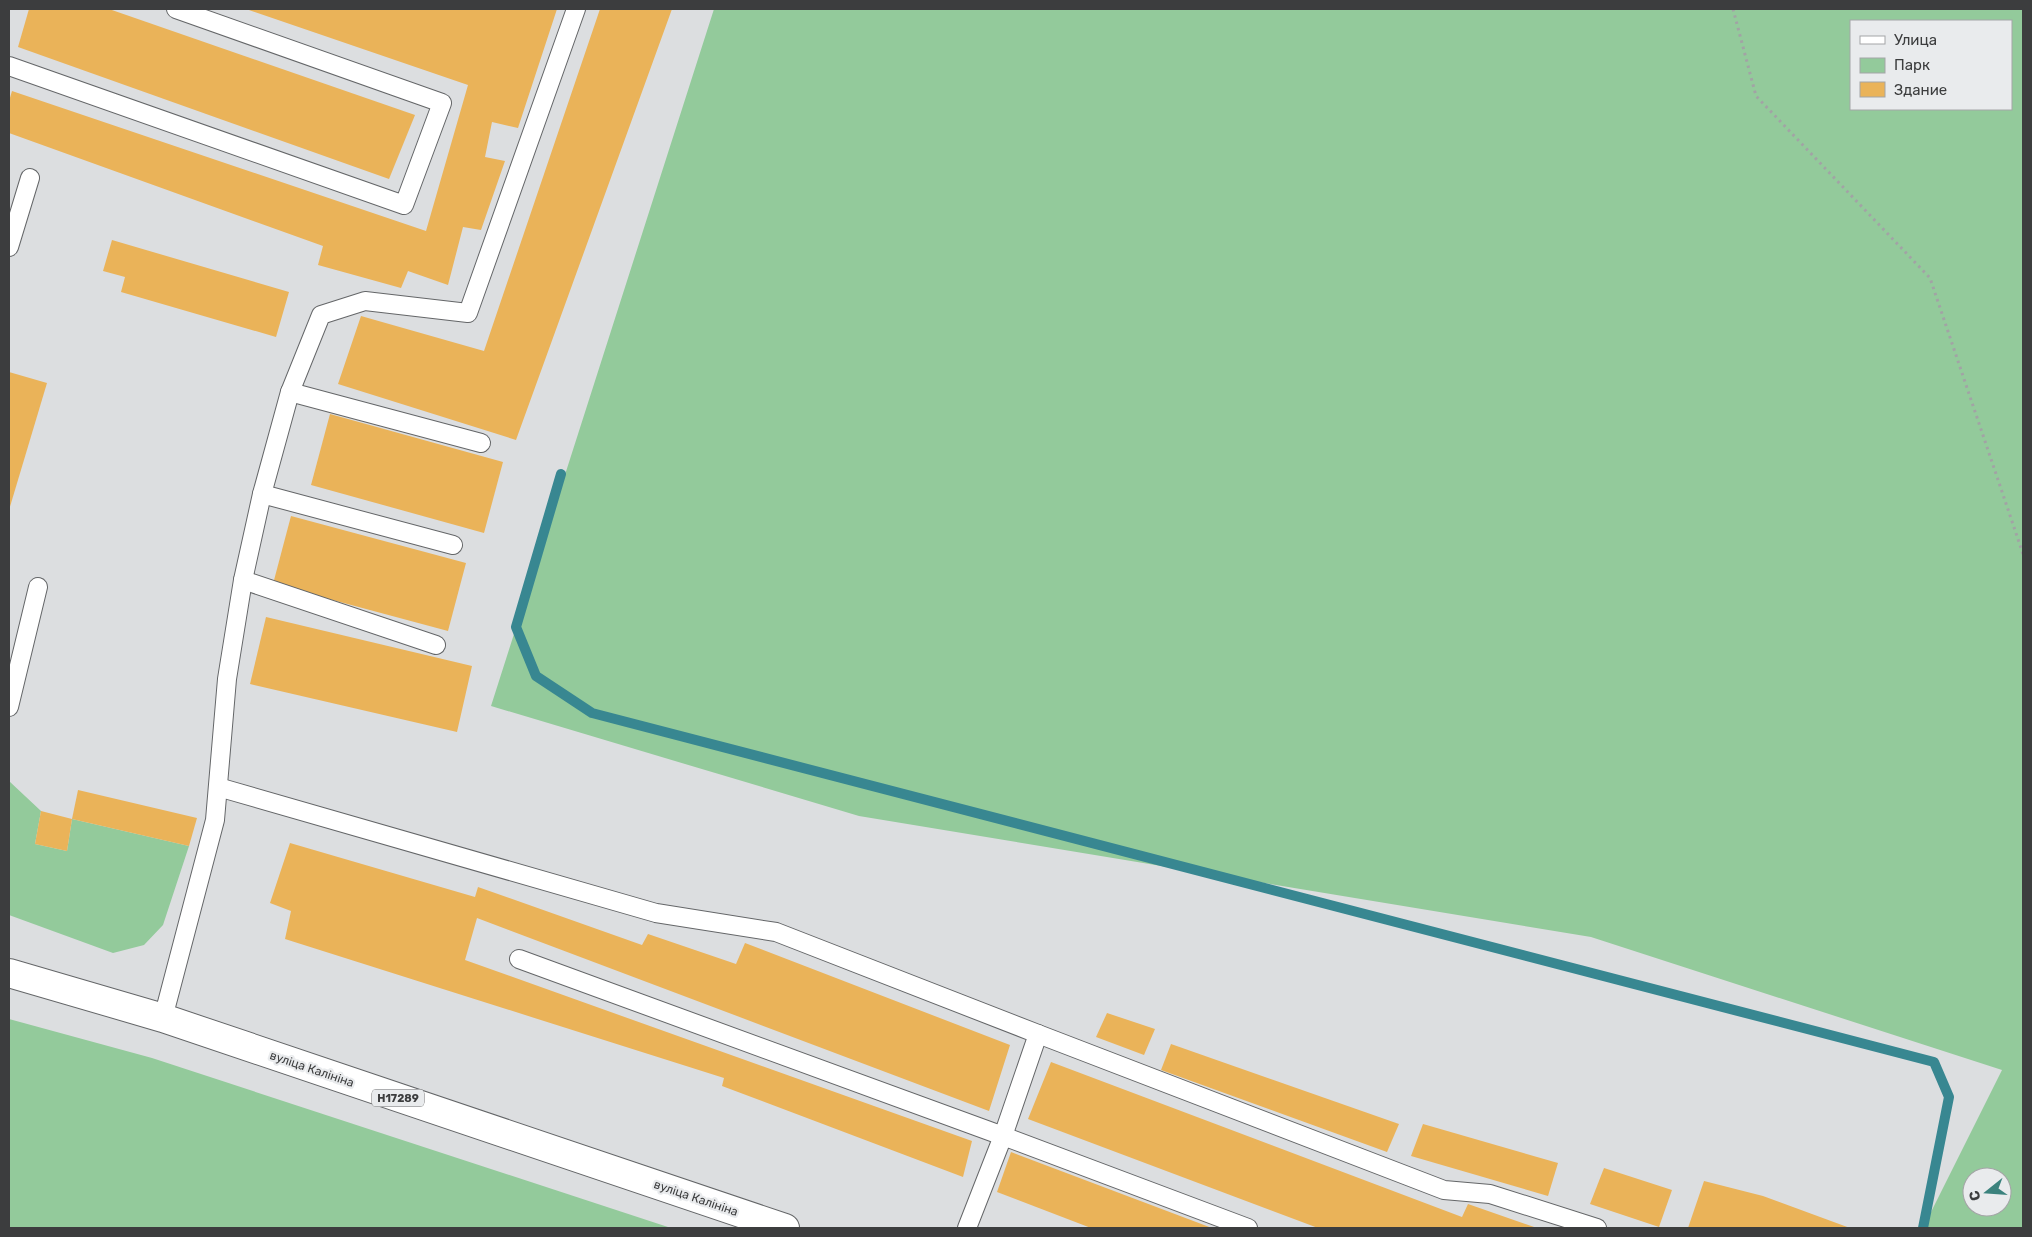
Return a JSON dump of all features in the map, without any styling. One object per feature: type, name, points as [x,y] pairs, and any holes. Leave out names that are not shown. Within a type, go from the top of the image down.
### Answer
[{"type":"main road","name":"вуліца Калініна","points":[[9,973],[164,1018],[785,1228]]},
{"type":"lane","points":[[9,66],[404,205],[442,103],[176,9]]},
{"type":"lane","points":[[164,1018],[215,820],[227,679],[243,580],[262,494],[290,392],[321,315],[365,301],[468,312],[576,9]]},
{"type":"lane","points":[[9,247],[30,178]]},
{"type":"lane","points":[[290,392],[480,443]]},
{"type":"lane","points":[[262,494],[453,544]]},
{"type":"lane","points":[[243,580],[436,645]]},
{"type":"lane","points":[[9,707],[38,587]]},
{"type":"lane","points":[[218,787],[656,913],[776,932],[1444,1190],[1490,1194],[1597,1228]]},
{"type":"lane","points":[[518,959],[1003,1136],[1248,1228]]},
{"type":"lane","points":[[968,1228],[1003,1136],[1038,1034]]},
{"type":"path","points":[[1733,9],[1756,96],[1930,278],[2023,554]]},
{"type":"green space","points":[[714,9],[2023,9],[2023,1228],[1923,1228],[2002,1070],[1591,937],[859,816],[491,706]]},
{"type":"green space","points":[[9,781],[41,811],[35,844],[67,851],[72,819],[189,846],[163,925],[144,945],[113,953],[9,915]]},
{"type":"green space","points":[[9,1019],[152,1058],[671,1228],[9,1228]]},
{"type":"building","points":[[29,9],[109,9],[415,115],[389,179],[18,47]]},
{"type":"building","points":[[246,9],[557,9],[518,128],[492,122],[485,157],[505,161],[481,230],[463,227],[448,285],[408,271],[401,288],[318,265],[323,246],[9,133],[9,101],[12,91],[426,231],[468,85]]},
{"type":"building","points":[[600,9],[672,9],[516,440],[338,384],[361,316],[484,351]]},
{"type":"building","points":[[112,240],[289,292],[276,337],[121,292],[125,277],[103,271]]},
{"type":"building","points":[[9,372],[47,383],[9,510]]},
{"type":"building","points":[[330,414],[503,462],[484,533],[311,485]]},
{"type":"building","points":[[291,516],[466,563],[448,631],[273,584]]},
{"type":"building","points":[[266,617],[472,666],[457,732],[250,684]]},
{"type":"building","points":[[78,790],[197,818],[189,846],[72,819]]},
{"type":"building","points":[[41,811],[72,819],[67,851],[35,844]]},
{"type":"building","points":[[290,843],[475,897],[478,887],[642,945],[648,934],[736,964],[745,943],[1010,1045],[989,1111],[477,918],[465,960],[972,1141],[963,1177],[722,1086],[724,1078],[285,939],[291,911],[270,903]]},
{"type":"building","points":[[1107,1013],[1155,1029],[1144,1055],[1096,1037]]},
{"type":"building","points":[[1171,1044],[1399,1124],[1387,1152],[1161,1070]]},
{"type":"building","points":[[1051,1062],[1462,1217],[1468,1204],[1537,1228],[1318,1228],[1028,1119]]},
{"type":"building","points":[[1423,1124],[1558,1163],[1548,1196],[1411,1156]]},
{"type":"building","points":[[1011,1152],[1212,1228],[1091,1228],[997,1192]]},
{"type":"building","points":[[1604,1168],[1672,1190],[1659,1227],[1590,1204]]},
{"type":"building","points":[[1704,1181],[1763,1196],[1850,1228],[1688,1228]]},
{"type":"waterway","points":[[561,474],[516,627],[536,676],[592,713],[1934,1062],[1949,1097],[1923,1228]]}]
